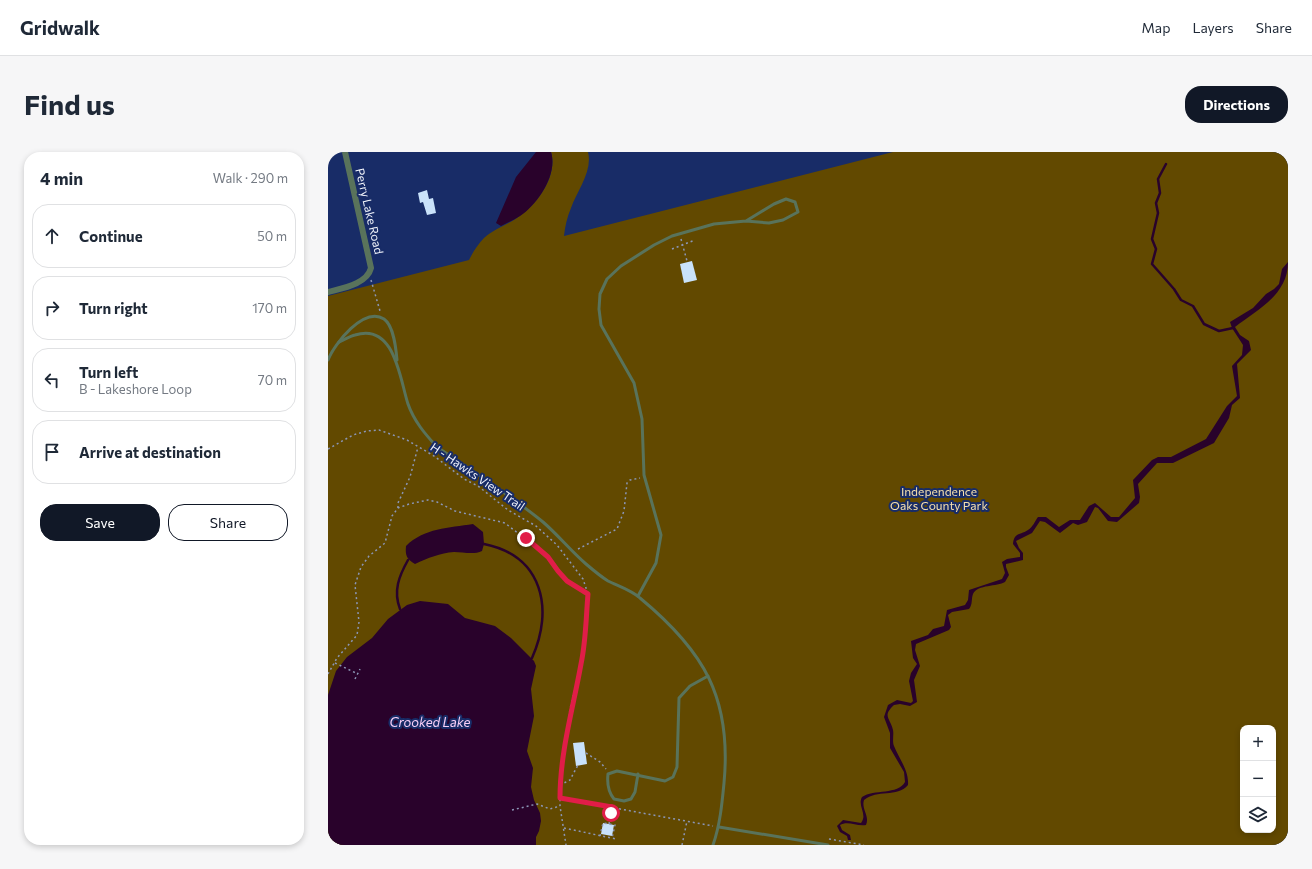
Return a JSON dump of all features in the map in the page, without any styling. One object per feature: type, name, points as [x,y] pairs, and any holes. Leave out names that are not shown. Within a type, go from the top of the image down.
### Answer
[{"type":"street","name":"Perry Lake Road","points":[[345,152],[367,245],[371,268],[369,275]]},
{"type":"street","points":[[328,292],[365,280],[369,275]]},
{"type":"lane","points":[[638,596],[656,563],[662,535],[645,477],[642,419],[634,383],[601,325],[599,309],[600,294],[606,280],[622,266],[654,245],[679,234],[714,224],[746,221],[769,223],[783,220],[798,212],[795,202],[786,199],[774,204],[746,221]]},
{"type":"lane","points":[[328,360],[338,342],[348,330],[364,320],[376,317],[383,318],[388,324],[396,351],[397,362],[408,404],[426,435],[437,447],[543,523],[586,565],[607,580],[638,596],[682,638],[708,676],[720,705],[724,726],[726,761],[719,826],[713,845]]},
{"type":"lane","points":[[338,342],[357,334],[376,336],[388,346],[397,362]]},
{"type":"lane","points":[[638,774],[635,792],[631,799],[624,801],[614,799],[610,795],[608,774],[617,771],[638,774],[665,781],[674,777],[677,767],[679,698],[690,686],[708,676]]},
{"type":"lane","points":[[719,826],[828,845]]},
{"type":"path","points":[[679,234],[687,261]]},
{"type":"path","points":[[672,249],[695,240]]},
{"type":"path","points":[[369,275],[383,318]]},
{"type":"path","name":"H - Hawks View Trail","points":[[328,449],[353,435],[379,430],[406,440],[434,456],[464,479],[484,490],[508,510],[536,526],[557,545],[583,578],[588,594]]},
{"type":"path","points":[[328,674],[334,663],[357,635],[359,622],[355,585],[357,575],[369,556],[385,543],[392,516],[398,508],[398,504],[410,478],[418,447]]},
{"type":"path","points":[[575,550],[617,529],[624,511],[627,483],[630,480],[645,477]]},
{"type":"path","points":[[398,508],[428,500],[443,504],[455,511],[486,517],[505,523],[548,557],[567,581],[588,594],[582,658],[570,709],[560,785],[560,806],[566,845]]},
{"type":"path","points":[[566,557],[571,554]]},
{"type":"path","points":[[334,663],[358,674]]},
{"type":"path","points":[[355,679],[360,669]]},
{"type":"path","points":[[586,753],[600,762],[608,774]]},
{"type":"path","points":[[560,785],[570,780],[578,765]]},
{"type":"path","points":[[560,798],[710,826],[719,826]]},
{"type":"path","points":[[512,810],[537,804],[550,809],[560,806]]},
{"type":"path","points":[[609,824],[612,807]]},
{"type":"path","points":[[682,845],[687,821]]},
{"type":"path","points":[[600,836],[603,823],[615,825],[612,838]]},
{"type":"path","points":[[564,828],[616,839]]},
{"type":"path","points":[[825,839],[864,845]]},
{"type":"green space","name":"Independence Oaks County Park","points":[[551,152],[588,152],[589,159],[584,181],[566,222],[564,236],[893,152],[1288,152],[1288,845],[328,845],[328,296],[469,260],[484,238],[493,231],[517,218],[534,203],[545,187],[552,169]]},
{"type":"water","points":[[536,152],[551,152],[552,170],[545,188],[527,211],[501,226],[496,223],[516,177]]},
{"type":"water","points":[[1288,262],[1287,274],[1277,293],[1261,308],[1235,327],[1240,335],[1249,341],[1251,350],[1237,364],[1240,398],[1232,405],[1229,418],[1214,443],[1173,463],[1157,463],[1138,484],[1140,497],[1139,503],[1117,522],[1108,521],[1098,508],[1095,507],[1087,522],[1078,525],[1073,523],[1060,533],[1045,522],[1040,521],[1032,533],[1016,541],[1023,553],[1023,560],[1006,564],[1009,575],[1005,582],[1002,584],[983,587],[975,591],[969,609],[952,612],[948,615],[951,627],[949,630],[916,644],[915,650],[920,666],[914,680],[917,702],[910,706],[900,704],[894,705],[888,712],[888,717],[893,730],[893,744],[907,774],[908,785],[893,793],[875,795],[864,800],[863,803],[867,819],[866,825],[846,823],[840,825],[842,830],[850,835],[851,840],[848,840],[847,836],[840,832],[837,826],[843,820],[861,823],[863,820],[861,804],[862,797],[873,793],[897,789],[905,782],[904,772],[890,748],[890,733],[884,717],[888,705],[897,700],[911,703],[913,701],[909,681],[911,673],[917,664],[913,658],[911,641],[928,635],[933,629],[944,626],[947,610],[965,605],[968,600],[969,590],[1002,579],[1005,573],[1002,562],[1007,559],[1020,557],[1020,553],[1013,544],[1015,537],[1018,534],[1030,529],[1038,517],[1046,517],[1059,527],[1070,520],[1080,520],[1089,506],[1095,503],[1111,517],[1119,517],[1135,498],[1133,480],[1152,460],[1158,457],[1171,457],[1206,439],[1227,406],[1237,396],[1232,366],[1242,355],[1243,345],[1232,328],[1230,322],[1253,308],[1266,294],[1279,284],[1282,269]]},
{"type":"water","points":[[473,524],[483,532],[484,544],[482,551],[472,553],[444,553],[415,564],[407,557],[406,546],[413,540],[429,532]]},
{"type":"water","name":"Crooked Lake","points":[[420,601],[448,604],[465,618],[495,626],[511,638],[534,661],[536,666],[531,689],[534,716],[527,751],[533,768],[531,787],[534,800],[540,813],[541,821],[536,837],[536,845],[328,845],[328,695],[336,671],[347,657],[372,638],[388,619],[407,605]]},
{"type":"building","points":[[427,190],[429,199],[433,198],[436,213],[427,215],[423,202],[420,203],[418,193]]},
{"type":"building","points":[[692,261],[697,280],[684,283],[680,264]]},
{"type":"building","points":[[584,742],[587,764],[576,766],[573,743]]},
{"type":"building","points":[[603,823],[614,825],[612,836],[601,834]]},
{"type":"waterway","points":[[1166,164],[1158,179],[1160,193],[1156,203],[1158,213],[1152,239],[1156,249],[1152,264],[1174,289],[1181,300],[1193,306],[1204,324],[1219,331],[1233,328]]},
{"type":"waterway","points":[[484,544],[504,550],[519,560],[531,572],[538,587],[542,604],[542,621],[539,640],[532,658]]},
{"type":"waterway","points":[[400,609],[397,590],[402,572],[408,560]]},
{"type":"route","points":[[526,538],[548,557],[567,581],[576,585],[588,594],[585,638],[581,664],[570,709],[561,771],[560,798],[612,807],[611,813]]}]
